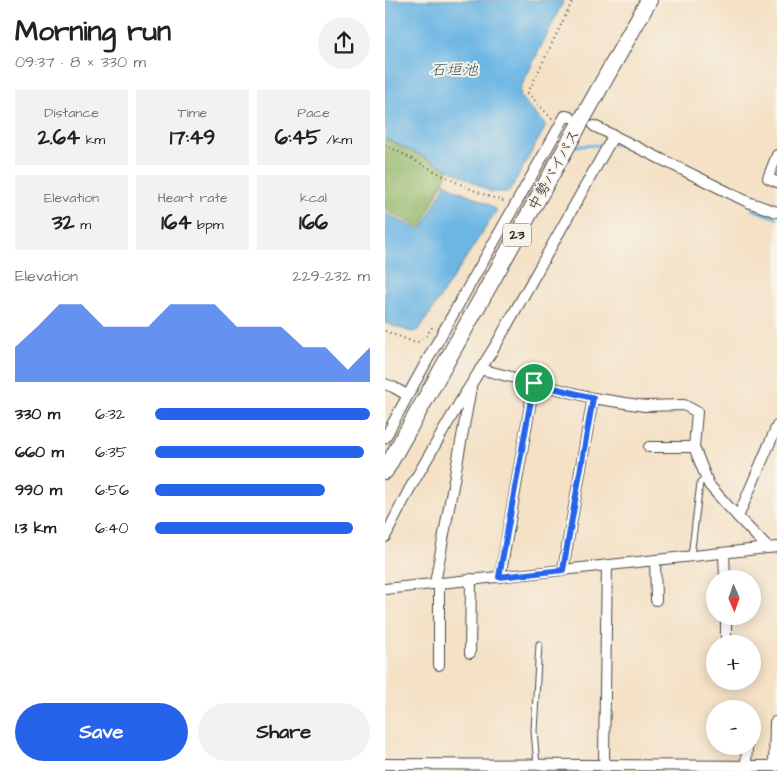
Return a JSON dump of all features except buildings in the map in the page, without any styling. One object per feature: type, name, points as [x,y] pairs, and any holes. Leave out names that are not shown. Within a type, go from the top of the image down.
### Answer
[{"type":"highway","name":"中勢バイパス","points":[[385,470],[649,0]]},
{"type":"street","points":[[385,438],[407,395],[516,206],[565,116],[570,117]]},
{"type":"street","points":[[594,126],[748,202],[777,212]]},
{"type":"street","points":[[385,537],[409,490],[497,342],[613,135]]},
{"type":"street","points":[[777,155],[769,178],[777,182]]},
{"type":"street","points":[[480,369],[593,398],[645,406],[684,406],[697,412],[694,447],[709,485],[738,517],[772,548]]},
{"type":"street","points":[[439,665],[437,583],[472,382]]},
{"type":"street","points":[[499,577],[534,383]]},
{"type":"street","points":[[385,384],[393,386],[407,395]]},
{"type":"street","points":[[563,570],[593,398]]},
{"type":"street","points":[[738,517],[777,426]]},
{"type":"street","points":[[649,447],[694,447]]},
{"type":"street","points":[[385,589],[772,548]]},
{"type":"street","points":[[724,553],[725,570]]},
{"type":"street","points":[[655,560],[656,600]]},
{"type":"street","points":[[605,768],[607,566]]},
{"type":"street","points":[[470,654],[471,580]]},
{"type":"street","points":[[385,764],[440,768],[491,768],[537,765],[605,768],[746,769],[776,766],[775,722]]},
{"type":"street","points":[[746,769],[747,755]]},
{"type":"lane","points":[[691,556],[700,483],[706,478]]},
{"type":"lane","points":[[537,765],[534,731],[539,644]]},
{"type":"path","points":[[553,120],[528,93],[573,0]]},
{"type":"path","points":[[385,145],[479,192],[511,204]]},
{"type":"path","points":[[385,332],[416,343],[425,337],[435,324]]},
{"type":"green space","points":[[385,139],[449,169],[421,227],[385,210]]},
{"type":"water","name":"石垣池","points":[[385,0],[564,0],[520,89],[521,98],[545,124],[545,128],[509,192],[491,192],[385,138]]},
{"type":"water","points":[[444,182],[459,192],[461,191],[497,210],[419,330],[411,332],[385,323],[385,213],[418,229],[422,229],[444,186]]},
{"type":"waterway","points":[[612,144],[625,147]]},
{"type":"waterway","points":[[574,146],[605,145]]},
{"type":"waterway","points":[[752,209],[777,218]]},
{"type":"route","points":[[534,383],[593,398],[563,570],[499,577],[534,383]]}]
